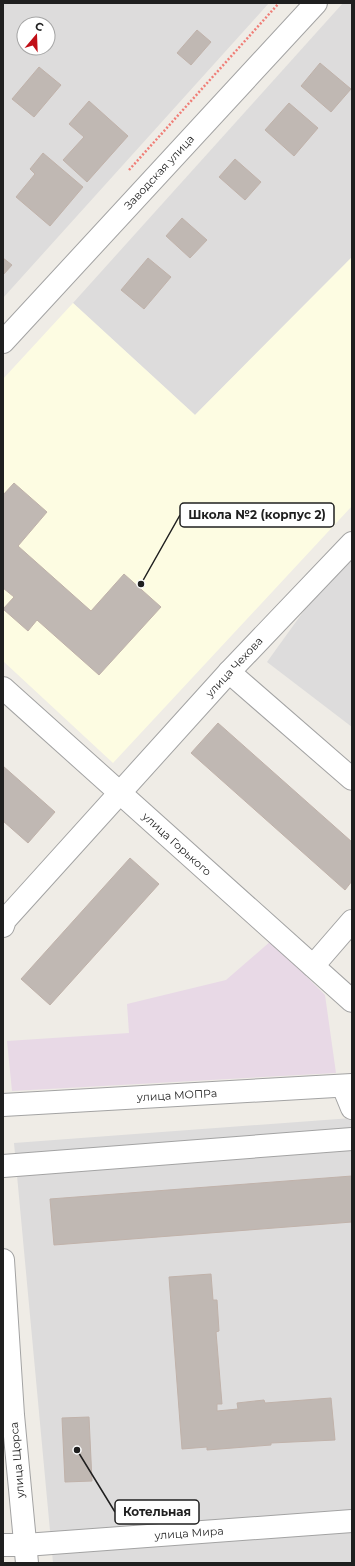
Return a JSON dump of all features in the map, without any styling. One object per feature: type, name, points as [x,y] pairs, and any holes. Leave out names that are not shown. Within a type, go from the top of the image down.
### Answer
[{"type":"street","name":"Заводская улица","points":[[3,342],[316,3]]},
{"type":"street","name":"улица Чехова","points":[[3,926],[5,920],[119,792],[229,672],[352,543]]},
{"type":"street","points":[[229,672],[352,779]]},
{"type":"street","name":"улица Горького","points":[[3,688],[352,1001]]},
{"type":"street","points":[[313,966],[352,921]]},
{"type":"street","points":[[347,1086],[352,1108]]},
{"type":"street","name":"улица МОПРа","points":[[3,1105],[347,1086]]},
{"type":"street","points":[[3,1166],[352,1139]]},
{"type":"street","name":"улица Щорса","points":[[3,1260],[8,1416],[26,1554]]},
{"type":"street","name":"улица Мира","points":[[3,1545],[26,1554],[352,1521]]},
{"type":"path","points":[[125,174],[279,3]]},
{"type":"shaded area","points":[[3,3],[269,3],[3,298]]},
{"type":"shaded area","points":[[343,3],[352,3],[352,257],[195,415],[73,303]]},
{"type":"shaded area","points":[[352,257],[352,506],[113,763],[3,661],[3,379],[73,303],[195,415]]},
{"type":"shaded area","points":[[352,544],[352,727],[267,662]]},
{"type":"shaded area","points":[[271,941],[325,995],[336,1073],[12,1091],[7,1041],[129,1033],[127,1004],[226,980]]},
{"type":"shaded area","points":[[352,1118],[352,1563],[53,1563],[14,1143]]},
{"type":"building","points":[[197,30],[211,42],[191,65],[177,53]]},
{"type":"building","points":[[320,63],[351,89],[331,112],[301,86]]},
{"type":"building","points":[[39,67],[61,85],[34,117],[12,99]]},
{"type":"building","points":[[89,101],[128,136],[87,182],[63,160],[84,137],[69,124]]},
{"type":"building","points":[[289,103],[318,128],[294,156],[265,130]]},
{"type":"building","points":[[43,153],[83,187],[50,226],[16,197],[35,174],[30,169]]},
{"type":"building","points":[[235,159],[261,182],[245,200],[219,177]]},
{"type":"building","points":[[182,218],[207,240],[190,258],[166,236]]},
{"type":"building","points":[[3,258],[12,265],[3,275]]},
{"type":"building","points":[[148,258],[171,277],[144,309],[121,290]]},
{"type":"building","points":[[14,483],[47,512],[18,546],[91,611],[124,574],[161,607],[99,675],[37,620],[28,631],[3,609],[14,597],[3,588],[3,495]]},
{"type":"building","points":[[218,723],[352,842],[352,881],[345,890],[191,753]]},
{"type":"building","points":[[3,766],[55,812],[28,843],[3,821]]},
{"type":"building","points":[[130,858],[159,884],[50,1005],[21,979]]},
{"type":"building","points":[[352,1176],[352,1222],[54,1245],[50,1199]]},
{"type":"building","points":[[211,1274],[213,1300],[217,1300],[219,1331],[216,1332],[222,1404],[217,1404],[217,1411],[238,1409],[237,1403],[264,1400],[265,1403],[331,1398],[335,1440],[271,1443],[271,1445],[207,1450],[207,1447],[182,1449],[169,1277]]},
{"type":"building","points":[[89,1417],[92,1481],[65,1482],[62,1418]]},
{"type":"place","name":"Школа №2 (корпус 2)","points":[[141,584]]},
{"type":"place","name":"Котельная","points":[[77,1450]]}]
